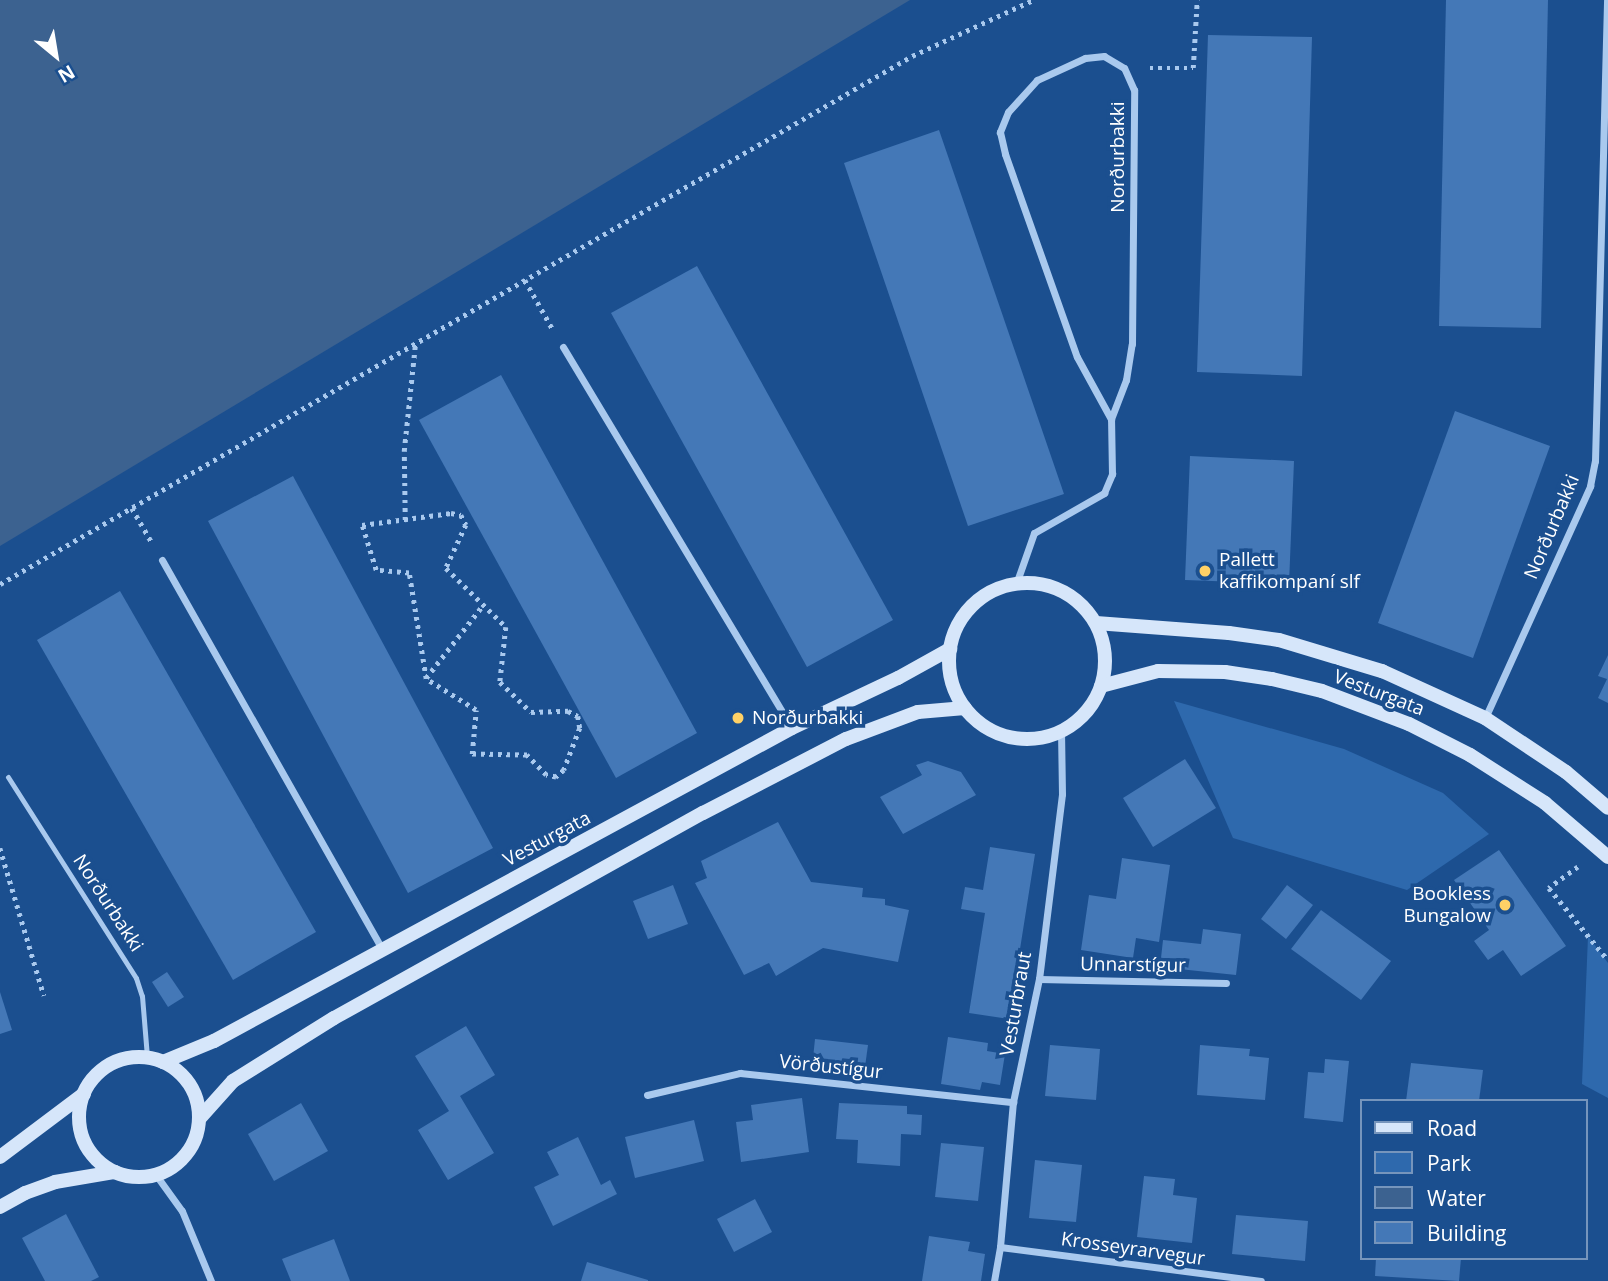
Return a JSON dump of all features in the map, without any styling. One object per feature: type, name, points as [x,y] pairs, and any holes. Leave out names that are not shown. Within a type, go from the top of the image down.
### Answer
[{"type":"main road","points":[[1016,584],[1039,584],[1062,591],[1082,605],[1096,623],[1105,654],[1101,686],[1085,712],[1061,732],[1035,739],[1009,737],[984,726],[965,708],[952,680],[950,649],[957,627],[973,605],[1000,588],[1016,584]]},
{"type":"main road","name":"Vesturgata","points":[[1096,623],[1229,633],[1279,640],[1382,671],[1485,718],[1566,772],[1608,807]]},
{"type":"main road","name":"Vesturgata","points":[[163,1062],[214,1041],[792,728],[898,678],[950,649]]},
{"type":"main road","name":"Vesturgata","points":[[1101,686],[1158,671],[1225,672],[1272,678],[1322,691],[1409,724],[1470,755],[1545,803],[1605,853]]},
{"type":"main road","points":[[199,1119],[233,1081],[334,1018],[703,813],[846,739],[918,712],[965,708]]},
{"type":"main road","points":[[0,1157],[83,1094],[94,1078],[109,1065],[127,1058],[147,1057],[163,1062],[175,1069],[189,1085],[198,1105],[199,1119],[195,1138],[186,1154],[173,1167],[156,1175],[128,1176],[115,1172],[99,1162],[87,1148],[80,1131],[79,1112],[83,1094]]},
{"type":"main road","points":[[0,1208],[25,1192],[55,1182],[115,1172]]},
{"type":"street","name":"Norðurbakki","points":[[1485,718],[1590,486],[1595,461],[1607,0]]},
{"type":"street","name":"Norðurbakki","points":[[1016,584],[1034,533],[1104,494],[1112,474],[1111,419],[1126,380],[1132,344],[1134,90],[1124,68],[1104,56],[1085,58],[1037,80],[1008,112],[1000,132],[1077,357],[1111,419]]},
{"type":"street","points":[[563,347],[792,728]]},
{"type":"street","points":[[162,560],[383,950]]},
{"type":"street","name":"Vesturbraut","points":[[994,1281],[1000,1247],[1013,1101],[1039,979],[1062,794],[1061,732]]},
{"type":"street","name":"Unnarstígur","points":[[1039,979],[1226,983]]},
{"type":"street","name":"Vörðustígur","points":[[647,1095],[740,1073],[1013,1101]]},
{"type":"street","points":[[156,1175],[182,1211],[211,1281]]},
{"type":"street","name":"Krosseyrarvegur","points":[[1000,1247],[1261,1281]]},
{"type":"lane","name":"Norðurbakki","points":[[8,777],[136,978],[142,996],[147,1057]]},
{"type":"path","points":[[0,584],[912,56],[1033,0]]},
{"type":"path","points":[[1124,68],[1193,68],[1197,0]]},
{"type":"path","points":[[525,280],[563,347]]},
{"type":"path","points":[[405,520],[404,451],[415,346]]},
{"type":"path","points":[[132,508],[162,560]]},
{"type":"path","points":[[451,513],[461,515],[466,525],[446,568],[483,604],[506,627],[500,681],[531,712],[568,711],[578,716],[580,727],[561,774],[551,777],[546,775],[527,755],[472,754],[476,710],[426,679],[409,573],[376,570],[362,525],[451,513]]},
{"type":"path","points":[[426,679],[483,604]]},
{"type":"path","points":[[0,848],[44,996]]},
{"type":"path","points":[[1605,853],[1549,888],[1608,960]]},
{"type":"green space","points":[[1174,701],[1344,749],[1443,793],[1489,834],[1407,890],[1233,838]]},
{"type":"green space","points":[[1588,936],[1608,963],[1608,1098],[1582,1084]]},
{"type":"water","points":[[0,0],[910,0],[0,546]]},
{"type":"building","points":[[1446,0],[1548,0],[1541,328],[1439,326]]},
{"type":"building","points":[[1208,35],[1312,37],[1302,376],[1197,372]]},
{"type":"building","points":[[939,130],[1064,494],[968,526],[844,163]]},
{"type":"building","points":[[697,266],[893,620],[807,667],[611,313]]},
{"type":"building","points":[[501,375],[697,733],[616,778],[419,420]]},
{"type":"building","points":[[1455,411],[1550,446],[1473,658],[1378,623]]},
{"type":"building","points":[[1190,456],[1294,461],[1289,584],[1185,580]]},
{"type":"building","points":[[293,476],[493,848],[408,893],[208,521]]},
{"type":"building","points":[[120,591],[316,932],[233,980],[37,640]]},
{"type":"building","points":[[1608,655],[1608,703],[1598,698],[1607,679],[1598,676]]},
{"type":"building","points":[[1185,759],[1216,808],[1153,847],[1123,798]]},
{"type":"building","points":[[928,761],[961,772],[976,795],[903,834],[880,797],[922,775],[916,765]]},
{"type":"building","points":[[778,822],[811,882],[863,888],[862,897],[885,899],[885,905],[909,910],[898,962],[823,948],[776,976],[769,963],[744,975],[695,883],[707,878],[701,861]]},
{"type":"building","points":[[990,847],[1035,854],[1009,1019],[969,1013],[985,913],[961,909],[965,887],[983,890]]},
{"type":"building","name":"Bookless Bungalow","points":[[1499,850],[1566,946],[1521,976],[1503,950],[1488,960],[1474,941],[1489,930],[1454,880]]},
{"type":"building","points":[[1122,858],[1170,865],[1159,942],[1136,938],[1133,958],[1081,950],[1089,895],[1116,899]]},
{"type":"building","points":[[673,885],[688,924],[648,939],[633,901]]},
{"type":"building","points":[[1287,885],[1313,905],[1286,939],[1261,919]]},
{"type":"building","points":[[1321,910],[1391,961],[1361,1000],[1291,949]]},
{"type":"building","points":[[1203,929],[1241,934],[1236,975],[1160,967],[1163,940],[1201,944]]},
{"type":"building","points":[[167,972],[184,997],[168,1007],[152,982]]},
{"type":"building","points":[[0,992],[12,1030],[0,1034]]},
{"type":"building","points":[[466,1026],[495,1075],[460,1096],[494,1153],[448,1180],[418,1130],[449,1111],[415,1056]]},
{"type":"building","points":[[948,1037],[988,1043],[987,1051],[1005,1054],[1000,1085],[982,1082],[980,1090],[941,1084]]},
{"type":"building","points":[[815,1039],[868,1045],[864,1074],[812,1068]]},
{"type":"building","points":[[1050,1045],[1100,1049],[1096,1100],[1045,1096]]},
{"type":"building","points":[[1200,1045],[1250,1049],[1249,1056],[1269,1058],[1265,1100],[1197,1095]]},
{"type":"building","points":[[1325,1059],[1349,1061],[1343,1122],[1304,1118],[1308,1072],[1324,1073]]},
{"type":"building","points":[[1411,1063],[1483,1070],[1479,1099],[1406,1099]]},
{"type":"building","points":[[802,1098],[809,1152],[741,1162],[736,1122],[753,1120],[751,1105]]},
{"type":"building","points":[[301,1103],[328,1151],[274,1181],[248,1134]]},
{"type":"building","points":[[839,1103],[907,1106],[907,1114],[922,1115],[921,1135],[901,1134],[900,1166],[857,1163],[858,1140],[836,1139]]},
{"type":"building","points":[[694,1120],[704,1161],[635,1178],[625,1137]]},
{"type":"building","points":[[578,1137],[601,1185],[610,1180],[617,1194],[553,1226],[534,1187],[559,1175],[547,1152]]},
{"type":"building","points":[[941,1143],[984,1147],[978,1201],[935,1197]]},
{"type":"building","points":[[1035,1160],[1082,1165],[1076,1222],[1029,1218]]},
{"type":"building","points":[[1144,1176],[1175,1179],[1173,1195],[1197,1198],[1192,1243],[1137,1237]]},
{"type":"building","points":[[755,1199],[772,1232],[734,1252],[717,1219]]},
{"type":"building","points":[[66,1214],[99,1277],[91,1281],[45,1281],[22,1238]]},
{"type":"building","points":[[1236,1215],[1308,1221],[1305,1261],[1232,1254]]},
{"type":"building","points":[[929,1236],[970,1242],[968,1251],[985,1254],[981,1281],[922,1281]]},
{"type":"building","points":[[334,1239],[350,1281],[291,1281],[282,1259]]},
{"type":"building","points":[[1376,1260],[1461,1260],[1459,1281],[1375,1276]]},
{"type":"building","points":[[587,1262],[648,1280],[648,1281],[581,1281]]},
{"type":"place","name":"Pallett kaffikompaní slf","points":[[1205,571]]},
{"type":"place","name":"Norðurbakki","points":[[738,718]]},
{"type":"place","name":"Bookless Bungalow","points":[[1505,905]]}]
